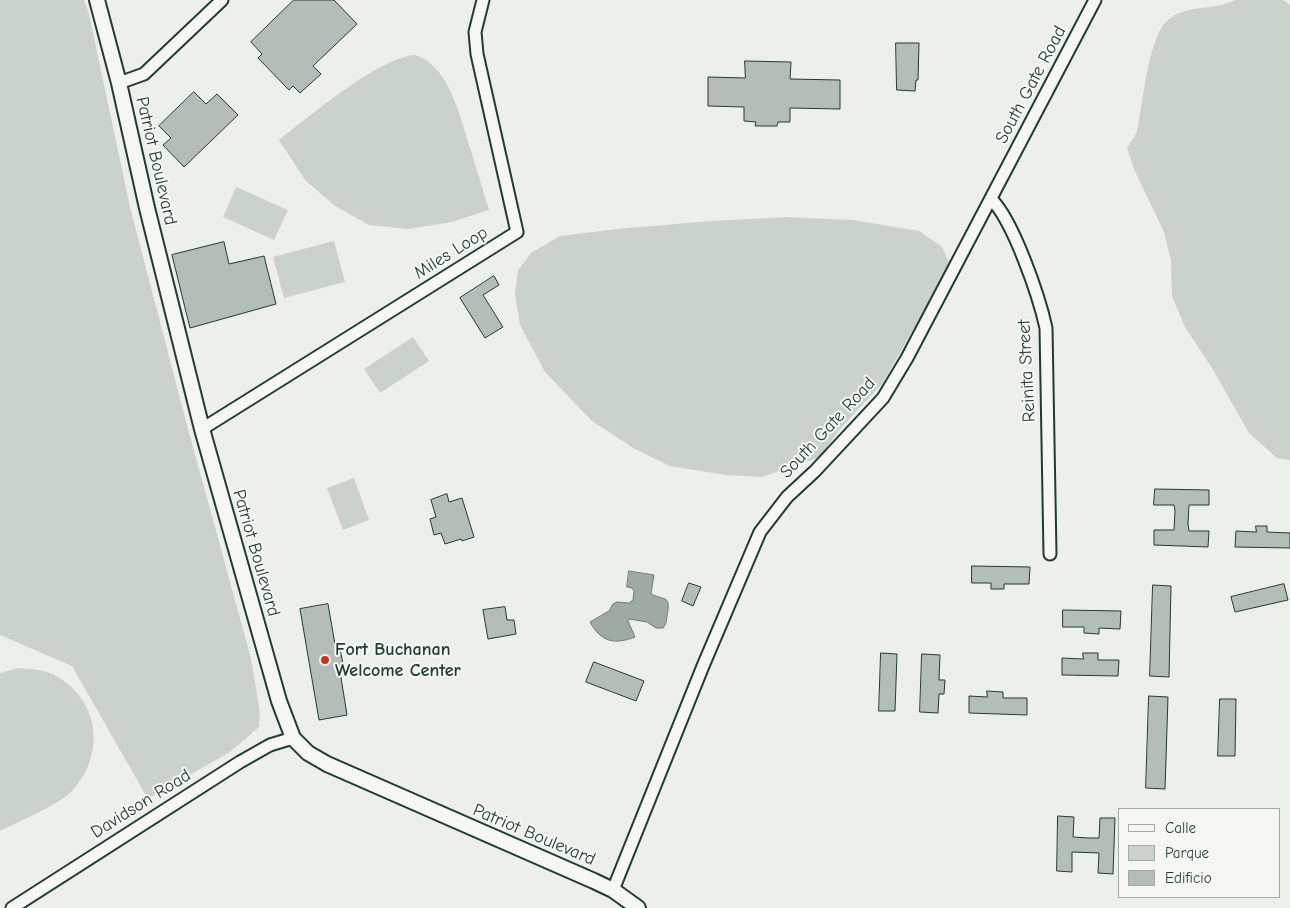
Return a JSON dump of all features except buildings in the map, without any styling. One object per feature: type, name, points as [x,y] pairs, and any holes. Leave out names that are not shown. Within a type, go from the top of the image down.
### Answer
[{"type":"street","name":"Patriot Boulevard","points":[[97,0],[119,83],[146,208],[202,429],[279,701],[293,738],[308,753],[327,764],[613,890],[635,905]]},
{"type":"street","points":[[119,83],[144,74],[222,0]]},
{"type":"street","name":"Miles Loop","points":[[202,429],[517,232],[478,54],[475,32],[483,0]]},
{"type":"street","name":"South Gate Road","points":[[613,890],[703,666],[760,532],[787,497],[815,472],[884,398],[908,358],[1095,0]]},
{"type":"street","name":"Reinita Street","points":[[992,199],[999,207],[1020,251],[1046,328],[1050,554]]},
{"type":"street","name":"Davidson Road","points":[[12,908],[240,762],[270,745],[293,738]]},
{"type":"green space","points":[[0,0],[84,0],[89,14],[130,207],[188,429],[251,658],[260,712],[259,727],[230,752],[148,799],[72,666],[0,635]]},
{"type":"green space","points":[[1235,0],[1283,0],[1290,5],[1290,460],[1277,458],[1249,433],[1212,368],[1185,327],[1172,296],[1171,261],[1164,232],[1134,169],[1127,148],[1137,131],[1147,71],[1162,27],[1176,14],[1193,9],[1219,6]]},
{"type":"green space","points":[[415,55],[427,61],[437,70],[452,95],[489,210],[452,222],[408,229],[369,225],[335,206],[305,180],[279,140],[364,77],[400,58]]},
{"type":"green space","points":[[236,187],[288,210],[274,240],[223,217]]},
{"type":"green space","points":[[786,217],[853,220],[919,231],[942,247],[950,265],[882,384],[840,429],[820,457],[762,477],[726,475],[670,466],[635,449],[592,421],[545,372],[520,325],[515,294],[518,270],[531,253],[560,236],[711,221]]},
{"type":"green space","points":[[334,241],[345,282],[284,298],[273,257]]},
{"type":"green space","points":[[413,337],[429,361],[380,393],[364,369]]},
{"type":"green space","points":[[354,478],[369,520],[343,530],[327,488]]},
{"type":"green space","points":[[18,668],[48,672],[68,684],[80,697],[89,712],[93,728],[93,744],[90,761],[82,777],[71,792],[48,808],[0,831],[0,673]]},
{"type":"shaded area","points":[[629,571],[654,575],[651,594],[664,598],[668,602],[666,622],[663,628],[656,628],[647,622],[629,619],[628,621],[635,637],[621,641],[609,640],[599,634],[590,622],[609,611],[613,604],[617,602],[629,603],[633,600],[634,591],[632,588],[627,587]]},
{"type":"place","name":"Fort Buchanan Welcome Center","points":[[325,660]]}]
